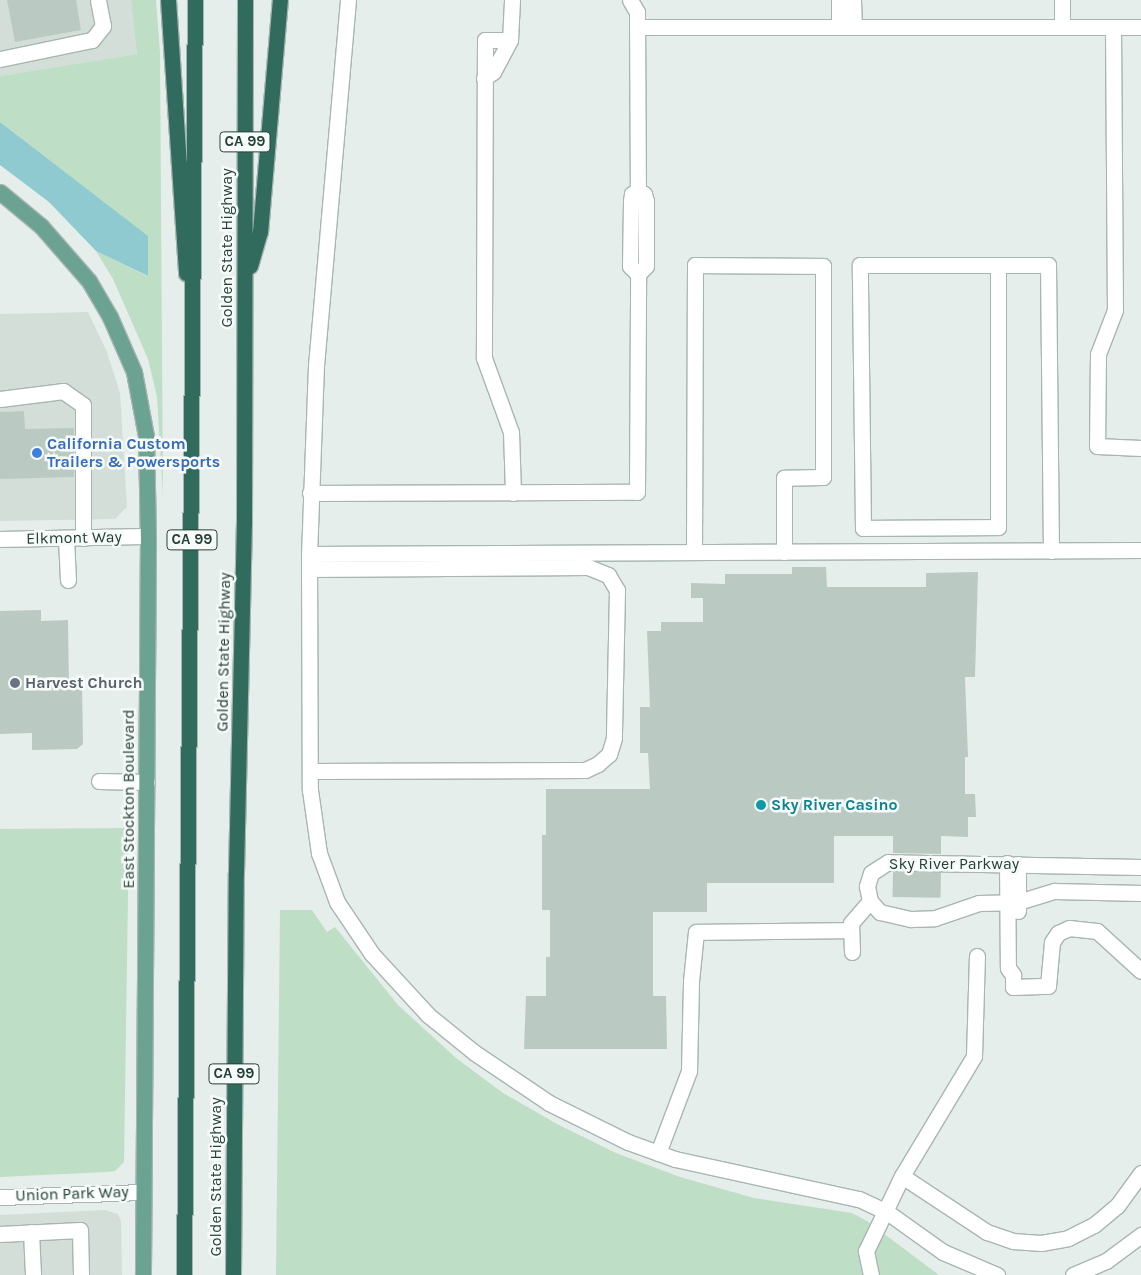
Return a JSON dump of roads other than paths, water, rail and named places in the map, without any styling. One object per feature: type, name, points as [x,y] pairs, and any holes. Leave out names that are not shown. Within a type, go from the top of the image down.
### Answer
[{"type":"highway","points":[[168,0],[194,386]]},
{"type":"highway","name":"Golden State Highway","points":[[184,1275],[194,386],[195,0]]},
{"type":"highway","name":"Golden State Highway","points":[[233,1275],[236,873],[244,514],[245,0]]},
{"type":"highway","points":[[245,284],[260,232],[280,0]]},
{"type":"main road","name":"East Stockton Boulevard","points":[[0,192],[66,251],[89,280],[123,343],[134,372],[146,436],[148,536],[143,1275]]},
{"type":"street","points":[[0,57],[92,40],[103,26],[98,0]]},
{"type":"street","points":[[348,0],[316,364],[309,561],[310,771],[316,836],[330,886],[345,916],[392,978],[448,1032],[502,1074],[568,1113],[658,1153],[760,1180],[844,1194],[887,1212],[942,1252],[997,1275]]},
{"type":"street","points":[[484,78],[493,72],[510,40],[512,0]]},
{"type":"street","points":[[310,493],[637,492],[638,274],[631,269],[630,200],[632,194],[638,191],[638,12],[630,0]]},
{"type":"street","points":[[839,0],[846,27]]},
{"type":"street","points":[[846,27],[853,0]]},
{"type":"street","points":[[1062,0],[1062,27]]},
{"type":"street","points":[[638,27],[1141,27]]},
{"type":"street","points":[[1114,27],[1115,310],[1098,354],[1097,446],[1141,448]]},
{"type":"street","points":[[510,40],[485,40],[484,358],[487,375],[510,426],[513,493]]},
{"type":"street","points":[[998,265],[998,527],[863,528],[860,265],[998,265],[1048,266],[1051,551]]},
{"type":"street","points":[[694,552],[695,266],[823,266],[823,477],[784,478],[784,552]]},
{"type":"street","points":[[0,399],[63,391],[83,405],[82,538]]},
{"type":"street","name":"Elkmont Way","points":[[0,539],[148,536]]},
{"type":"street","points":[[66,538],[68,580]]},
{"type":"street","points":[[309,561],[694,552],[1141,550]]},
{"type":"street","points":[[309,561],[588,568],[608,575],[617,590],[614,738],[609,754],[598,764],[585,770],[310,771]]},
{"type":"street","points":[[99,781],[147,782]]},
{"type":"street","name":"Sky River Parkway","points":[[870,901],[868,880],[876,868],[888,862],[1141,867]]},
{"type":"street","points":[[1013,864],[1013,902],[1008,971],[1013,975],[1013,987],[1048,986],[1054,937],[1068,928],[1084,927],[1097,930],[1141,971]]},
{"type":"street","points":[[852,952],[850,930],[857,915],[870,901],[887,914],[923,919],[944,916],[979,904],[1013,902],[1054,891],[1141,893]]},
{"type":"street","points":[[658,1153],[689,1071],[691,981],[696,932],[850,930]]},
{"type":"street","points":[[871,1275],[866,1251],[887,1212],[902,1176],[974,1056],[977,956]]},
{"type":"street","points":[[902,1176],[987,1232],[1013,1241],[1041,1243],[1068,1238],[1094,1225],[1117,1206],[1141,1173]]},
{"type":"street","name":"Union Park Way","points":[[0,1197],[143,1192]]},
{"type":"street","points":[[0,1234],[80,1230],[81,1275]]},
{"type":"street","points":[[31,1232],[33,1275]]},
{"type":"street","points":[[1073,1275],[1106,1262],[1141,1235]]},
{"type":"water","points":[[0,122],[148,236],[148,276],[96,251],[49,202],[0,165]]},
{"type":"place","name":"California Custom Trailers & Powersports","points":[[37,453]]},
{"type":"place","name":"Harvest Church","points":[[15,683]]},
{"type":"place","name":"Sky River Casino","points":[[761,805]]}]
